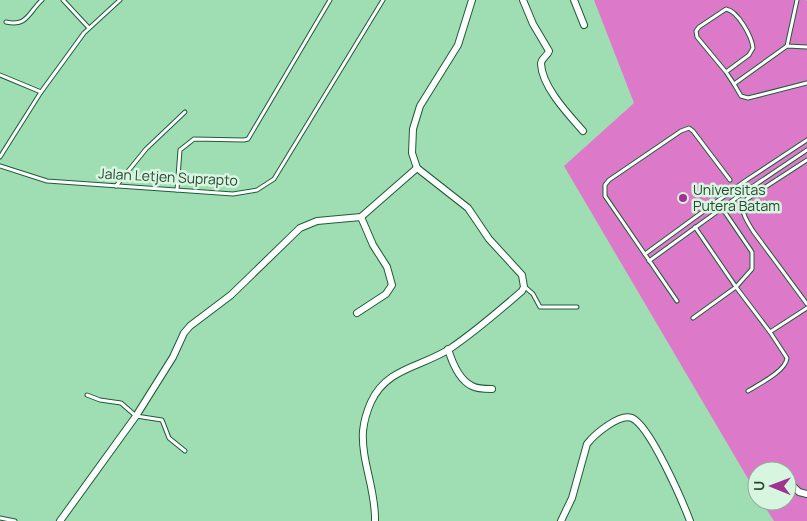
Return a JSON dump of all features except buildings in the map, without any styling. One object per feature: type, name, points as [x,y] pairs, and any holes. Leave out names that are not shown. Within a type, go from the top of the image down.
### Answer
[{"type":"street","points":[[375,521],[374,494],[363,439],[367,410],[374,396],[387,380],[396,373],[448,349],[480,327],[522,291],[524,287],[522,275],[489,238],[468,208],[417,168],[412,153],[413,129],[416,116],[429,90],[458,45],[472,0]]},
{"type":"street","points":[[523,0],[548,52],[548,55],[541,64],[548,84],[561,104],[583,131]]},
{"type":"street","points":[[574,0],[584,25]]},
{"type":"street","points":[[60,521],[136,416],[173,357],[184,333],[190,326],[231,295],[300,228],[310,223],[330,219],[361,217],[417,168]]},
{"type":"street","points":[[357,313],[386,294],[392,285],[387,267],[373,245],[361,217]]},
{"type":"street","points":[[448,349],[456,369],[468,384],[475,388],[492,389]]},
{"type":"street","points":[[561,521],[572,498],[587,444],[592,437],[608,425],[627,417],[639,422],[664,464],[690,521]]},
{"type":"lane","points":[[6,22],[17,24],[23,22],[42,0]]},
{"type":"lane","points":[[63,0],[89,28]]},
{"type":"lane","points":[[0,157],[41,92],[89,28],[120,0]]},
{"type":"lane","points":[[177,190],[180,150],[194,138],[248,139],[330,0]]},
{"type":"lane","name":"Jalan Letjen Suprapto","points":[[0,166],[47,181],[240,193],[257,190],[274,179],[383,0]]},
{"type":"lane","points":[[787,46],[797,0]]},
{"type":"lane","points":[[726,72],[749,55],[753,48],[751,37],[736,15],[729,9],[722,11],[696,31],[697,37],[726,72],[741,96],[748,98],[807,83]]},
{"type":"lane","points":[[734,84],[787,46],[807,47]]},
{"type":"lane","points":[[0,75],[41,92]]},
{"type":"lane","points":[[116,186],[146,149],[185,112]]},
{"type":"lane","points":[[677,301],[605,196],[605,185],[609,180],[681,131],[689,128],[730,180]]},
{"type":"lane","points":[[645,254],[738,186],[807,140]]},
{"type":"lane","points":[[649,260],[743,192],[807,150]]},
{"type":"lane","points":[[785,154],[790,162]]},
{"type":"lane","points":[[807,160],[747,200],[743,206],[745,220],[807,304]]},
{"type":"lane","points":[[775,161],[780,168]]},
{"type":"lane","points":[[738,186],[743,192]]},
{"type":"lane","points":[[693,318],[736,287],[752,268],[753,255],[722,208]]},
{"type":"lane","points":[[695,227],[787,358],[781,370],[748,391]]},
{"type":"lane","points":[[524,287],[529,290],[538,306],[542,308],[577,307]]},
{"type":"lane","points":[[770,332],[807,308]]},
{"type":"lane","points":[[86,395],[100,400],[121,403],[136,416],[162,420],[169,438],[185,451]]},
{"type":"lane","points":[[0,518],[15,521]]},
{"type":"shaded area","name":"Universitas Putera Batam","points":[[594,0],[807,1],[807,521],[774,521],[768,511],[797,511],[797,461],[747,461],[747,477],[564,166],[634,103]]},
{"type":"place","name":"Universitas Putera Batam","points":[[683,198]]}]
